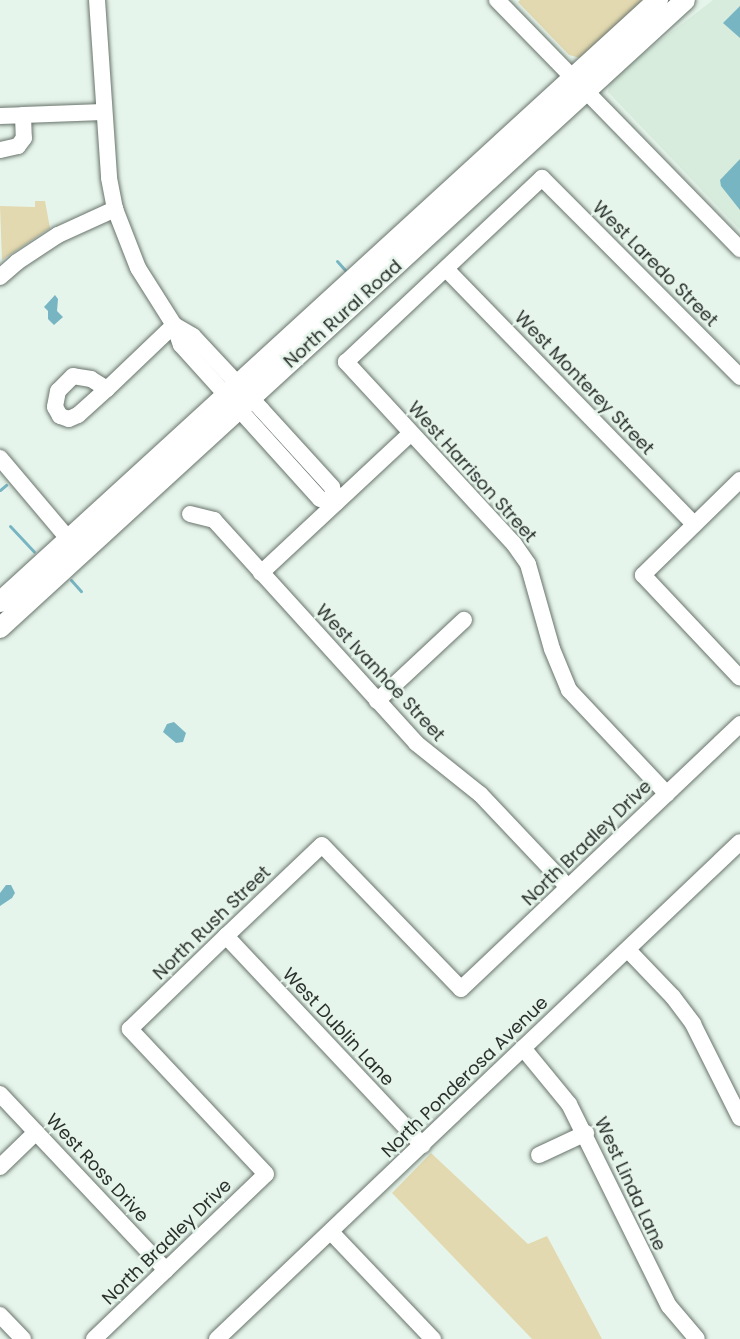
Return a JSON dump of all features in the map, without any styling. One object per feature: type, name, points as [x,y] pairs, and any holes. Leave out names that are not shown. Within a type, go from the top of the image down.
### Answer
[{"type":"main road","name":"North Rural Road","points":[[579,85],[658,0]]},
{"type":"main road","name":"North Rural Road","points":[[0,628],[75,546],[579,85],[686,0]]},
{"type":"main road","name":"North Rural Road","points":[[0,602],[75,546]]},
{"type":"street","points":[[97,0],[109,178],[115,209],[138,268],[174,325],[193,336],[238,397],[320,499],[336,503]]},
{"type":"street","points":[[497,0],[740,249]]},
{"type":"street","points":[[0,116],[104,112]]},
{"type":"street","points":[[0,150],[18,146],[24,138],[23,115]]},
{"type":"street","name":"West Laredo Street","points":[[446,269],[542,178],[740,377]]},
{"type":"street","points":[[0,277],[17,262],[58,235],[115,209]]},
{"type":"street","name":"West Harrison Street","points":[[446,269],[346,362],[513,544],[528,564],[552,650],[568,690],[667,794]]},
{"type":"street","name":"West Monterey Street","points":[[446,269],[694,524]]},
{"type":"street","points":[[107,389],[174,325]]},
{"type":"street","points":[[261,573],[411,433]]},
{"type":"street","points":[[0,458],[75,546]]},
{"type":"street","points":[[740,480],[644,575],[740,678]]},
{"type":"street","name":"West Ivanhoe Street","points":[[190,514],[214,520],[426,752],[487,800],[568,887]]},
{"type":"street","points":[[377,701],[464,620]]},
{"type":"street","name":"North Bradley Drive","points":[[461,989],[740,724]]},
{"type":"street","name":"North Ponderosa Avenue","points":[[225,1336],[422,1144],[740,842]]},
{"type":"street","name":"North Rush Street","points":[[266,1174],[130,1029],[321,845],[461,989]]},
{"type":"street","name":"West Dublin Lane","points":[[226,936],[422,1144]]},
{"type":"street","points":[[628,950],[673,996],[693,1024],[740,1118]]},
{"type":"street","name":"West Linda Lane","points":[[523,1048],[560,1090],[586,1133],[669,1306],[697,1339]]},
{"type":"street","name":"West Ross Drive","points":[[0,1094],[166,1270]]},
{"type":"street","points":[[0,1167],[36,1132]]},
{"type":"street","points":[[539,1155],[586,1133]]},
{"type":"street","name":"North Bradley Drive","points":[[105,1335],[166,1270],[266,1174]]},
{"type":"street","points":[[331,1232],[433,1339]]},
{"type":"street","points":[[0,1315],[23,1339]]},
{"type":"shaded area","points":[[520,0],[647,0],[580,58],[569,55],[518,2]]},
{"type":"shaded area","points":[[713,0],[740,0],[740,230],[608,92],[610,79]]},
{"type":"shaded area","points":[[35,201],[45,201],[50,228],[2,260],[0,206],[35,207]]},
{"type":"shaded area","points":[[431,1153],[528,1244],[547,1236],[602,1339],[532,1339],[392,1193]]},
{"type":"water","points":[[740,6],[740,38],[723,23]]},
{"type":"water","points":[[740,159],[740,210],[721,186],[720,180]]},
{"type":"water","points":[[55,295],[58,299],[57,311],[63,317],[54,325],[48,319],[48,311],[44,307]]},
{"type":"water","points":[[174,722],[186,733],[183,742],[176,743],[163,732],[167,724]]},
{"type":"water","points":[[6,885],[11,885],[15,893],[12,898],[0,906],[0,893]]},
{"type":"waterway","points":[[337,261],[345,270]]},
{"type":"waterway","points":[[0,490],[6,485]]},
{"type":"waterway","points":[[10,526],[34,552]]},
{"type":"waterway","points":[[71,580],[81,591]]}]
